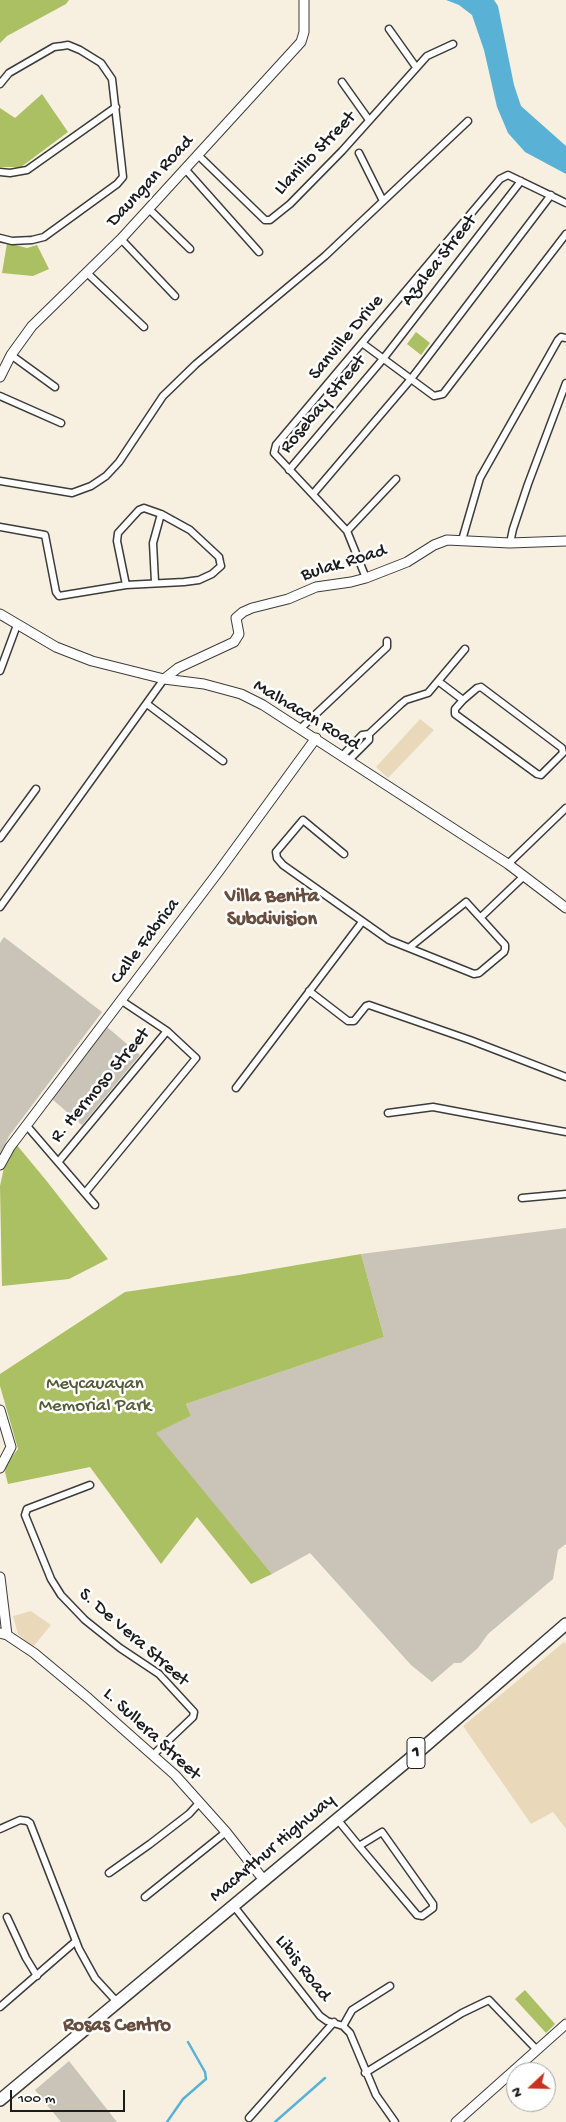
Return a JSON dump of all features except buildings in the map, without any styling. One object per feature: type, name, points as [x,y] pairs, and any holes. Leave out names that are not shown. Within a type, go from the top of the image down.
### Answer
[{"type":"highway","name":"MacArthur Highway","points":[[0,2100],[432,1740],[566,1624]]},
{"type":"street","name":"Daungan Road","points":[[0,377],[11,355],[32,326],[121,239],[199,156],[301,42],[304,32],[304,0]]},
{"type":"street","points":[[389,29],[416,67]]},
{"type":"street","name":"Llanilio Street","points":[[199,156],[268,220],[290,204],[342,151],[427,56],[453,44]]},
{"type":"street","points":[[0,84],[9,73],[54,47],[68,45],[90,56],[106,69],[112,79],[123,177],[121,181],[44,237],[32,240],[0,238]]},
{"type":"street","points":[[342,82],[369,120]]},
{"type":"street","points":[[0,172],[10,173],[27,170],[116,107]]},
{"type":"street","points":[[0,481],[72,493],[92,486],[106,476],[120,462],[163,396],[196,364],[325,256],[468,121]]},
{"type":"street","points":[[359,153],[383,201]]},
{"type":"street","points":[[186,170],[259,252]]},
{"type":"street","name":"Sanville Drive","points":[[366,578],[347,531],[274,453],[276,445],[500,179],[508,176],[566,203]]},
{"type":"street","name":"Azalea Street","points":[[382,359],[521,181]]},
{"type":"street","points":[[314,494],[411,379],[551,195]]},
{"type":"street","points":[[149,209],[190,249]]},
{"type":"street","points":[[362,343],[434,396],[443,394],[566,234]]},
{"type":"street","points":[[121,239],[175,296]]},
{"type":"street","points":[[86,272],[144,327]]},
{"type":"street","points":[[462,540],[480,478],[558,340],[566,338]]},
{"type":"street","points":[[11,355],[55,387]]},
{"type":"street","name":"Rosebay Street","points":[[289,470],[382,359]]},
{"type":"street","points":[[510,543],[528,484],[566,383]]},
{"type":"street","points":[[0,396],[61,423]]},
{"type":"street","points":[[347,531],[396,479]]},
{"type":"street","points":[[0,527],[45,535],[56,592],[59,596],[126,584],[199,580],[206,578],[220,566],[219,557],[190,530],[148,508],[139,510],[118,533],[116,542],[126,584]]},
{"type":"street","points":[[155,582],[153,544],[161,514]]},
{"type":"street","name":"Bulak Road","points":[[164,679],[178,668],[234,642],[239,634],[236,618],[243,612],[288,599],[316,587],[366,578],[407,562],[434,545],[447,540],[510,543],[566,541]]},
{"type":"street","name":"Malhacan Road","points":[[0,614],[56,647],[92,661],[164,679],[204,684],[241,694],[316,738],[508,864],[565,907]]},
{"type":"street","points":[[0,671],[17,625]]},
{"type":"street","points":[[300,729],[387,647],[387,641]]},
{"type":"street","points":[[346,758],[362,736],[368,734],[401,704],[406,700],[423,696],[465,649]]},
{"type":"street","points":[[0,907],[164,679]]},
{"type":"street","points":[[438,681],[462,700]]},
{"type":"street","points":[[476,688],[484,689],[562,748],[563,753],[541,775],[537,774],[458,717],[455,709],[462,700],[476,688]]},
{"type":"street","points":[[147,704],[223,761]]},
{"type":"street","name":"Calle Fabrica","points":[[0,1165],[6,1152],[219,872],[316,738]]},
{"type":"street","points":[[0,838],[36,789]]},
{"type":"street","points":[[508,864],[566,808]]},
{"type":"street","points":[[344,854],[303,820],[276,852],[277,858],[283,864],[389,940],[410,947],[466,973],[479,973],[506,949],[505,945],[468,902],[465,902],[410,947]]},
{"type":"street","points":[[481,917],[524,876]]},
{"type":"street","points":[[236,1088],[362,922]]},
{"type":"street","points":[[309,991],[348,1021],[354,1021],[366,1006],[369,1005],[470,1040],[566,1077]]},
{"type":"street","points":[[85,1193],[195,1061],[195,1055],[167,1031],[122,1001]]},
{"type":"street","name":"R. Hermoso Street","points":[[58,1161],[167,1031]]},
{"type":"street","points":[[388,1113],[434,1107],[566,1132]]},
{"type":"street","points":[[27,1126],[95,1205]]},
{"type":"street","points":[[522,1198],[566,1194]]},
{"type":"street","points":[[0,1410],[11,1446],[0,1468]]},
{"type":"street","name":"S. De Vera Street","points":[[90,1486],[27,1509],[25,1515],[51,1579],[62,1595],[85,1620],[120,1648],[159,1674],[194,1712],[193,1716],[153,1755]]},
{"type":"street","points":[[0,1577],[4,1634]]},
{"type":"street","name":"L. Sullera Street","points":[[4,1634],[34,1653],[175,1775],[226,1832],[263,1879]]},
{"type":"street","points":[[109,1873],[189,1814],[199,1803]]},
{"type":"street","points":[[337,1819],[359,1846],[416,1915],[422,1916],[433,1908],[433,1904],[382,1832],[359,1846]]},
{"type":"street","points":[[0,1829],[20,1820],[27,1821],[30,1824],[76,1942],[95,1978],[117,2002]]},
{"type":"street","points":[[145,1897],[226,1832]]},
{"type":"street","name":"Libis Road","points":[[233,1905],[320,2016],[343,2026]]},
{"type":"street","points":[[7,1917],[26,1958],[37,1976]]},
{"type":"street","points":[[0,2007],[76,1942]]},
{"type":"street","points":[[390,1986],[352,2010],[343,2026],[350,2033],[365,2073],[376,2095],[395,2122]]},
{"type":"street","points":[[365,2073],[462,2013],[489,2000],[536,2050]]},
{"type":"street","points":[[249,2118],[334,2022]]},
{"type":"street","points":[[456,2122],[566,2024]]},
{"type":"shaded area","points":[[420,719],[434,730],[388,778],[376,767]]},
{"type":"shaded area","points":[[4,937],[102,1012],[9,1136],[0,1156],[0,943]]},
{"type":"shaded area","points":[[107,1027],[140,1055],[82,1125],[52,1099]]},
{"type":"shaded area","points":[[566,1228],[566,1544],[558,1550],[553,1579],[488,1634],[478,1648],[461,1663],[454,1663],[432,1682],[411,1665],[310,1553],[272,1574],[155,1433],[191,1416],[186,1404],[384,1337],[361,1254]]},
{"type":"shaded area","points":[[31,1611],[51,1625],[33,1647],[18,1634],[13,1616]]},
{"type":"shaded area","points":[[564,1642],[566,1644],[566,1829],[553,1812],[531,1824],[463,1726]]},
{"type":"shaded area","points":[[69,2061],[117,2122],[61,2122],[35,2090]]},
{"type":"green space","points":[[0,0],[69,0],[66,4],[7,36],[0,43]]},
{"type":"green space","points":[[42,94],[68,132],[21,167],[0,167],[0,108],[15,118]]},
{"type":"green space","points":[[7,243],[27,248],[37,245],[49,269],[33,276],[2,273]]},
{"type":"green space","points":[[416,332],[430,343],[421,355],[407,344]]},
{"type":"green space","points":[[16,1144],[108,1259],[69,1279],[2,1286],[0,1186],[5,1163]]},
{"type":"green space","name":"Meycauayan Memorial Park","points":[[361,1254],[384,1337],[186,1404],[191,1416],[156,1433],[272,1574],[251,1584],[197,1517],[161,1564],[90,1467],[8,1484],[5,1472],[6,1464],[18,1449],[0,1386],[0,1374],[125,1292]]},
{"type":"green space","points":[[525,1990],[555,2024],[546,2033],[515,1999]]},
{"type":"water","points":[[446,0],[494,0],[498,6],[514,85],[521,106],[566,146],[566,174],[525,152],[508,133],[497,107],[484,50],[472,15],[459,5]]},
{"type":"waterway","points":[[167,2122],[183,2099],[206,2079],[205,2072],[188,2042]]},
{"type":"waterway","points":[[275,2122],[325,2078]]},
{"type":"district","name":"Villa Benita Subdivision","points":[[272,910]]},
{"type":"district","name":"Rosas Centro","points":[[117,2027]]}]
